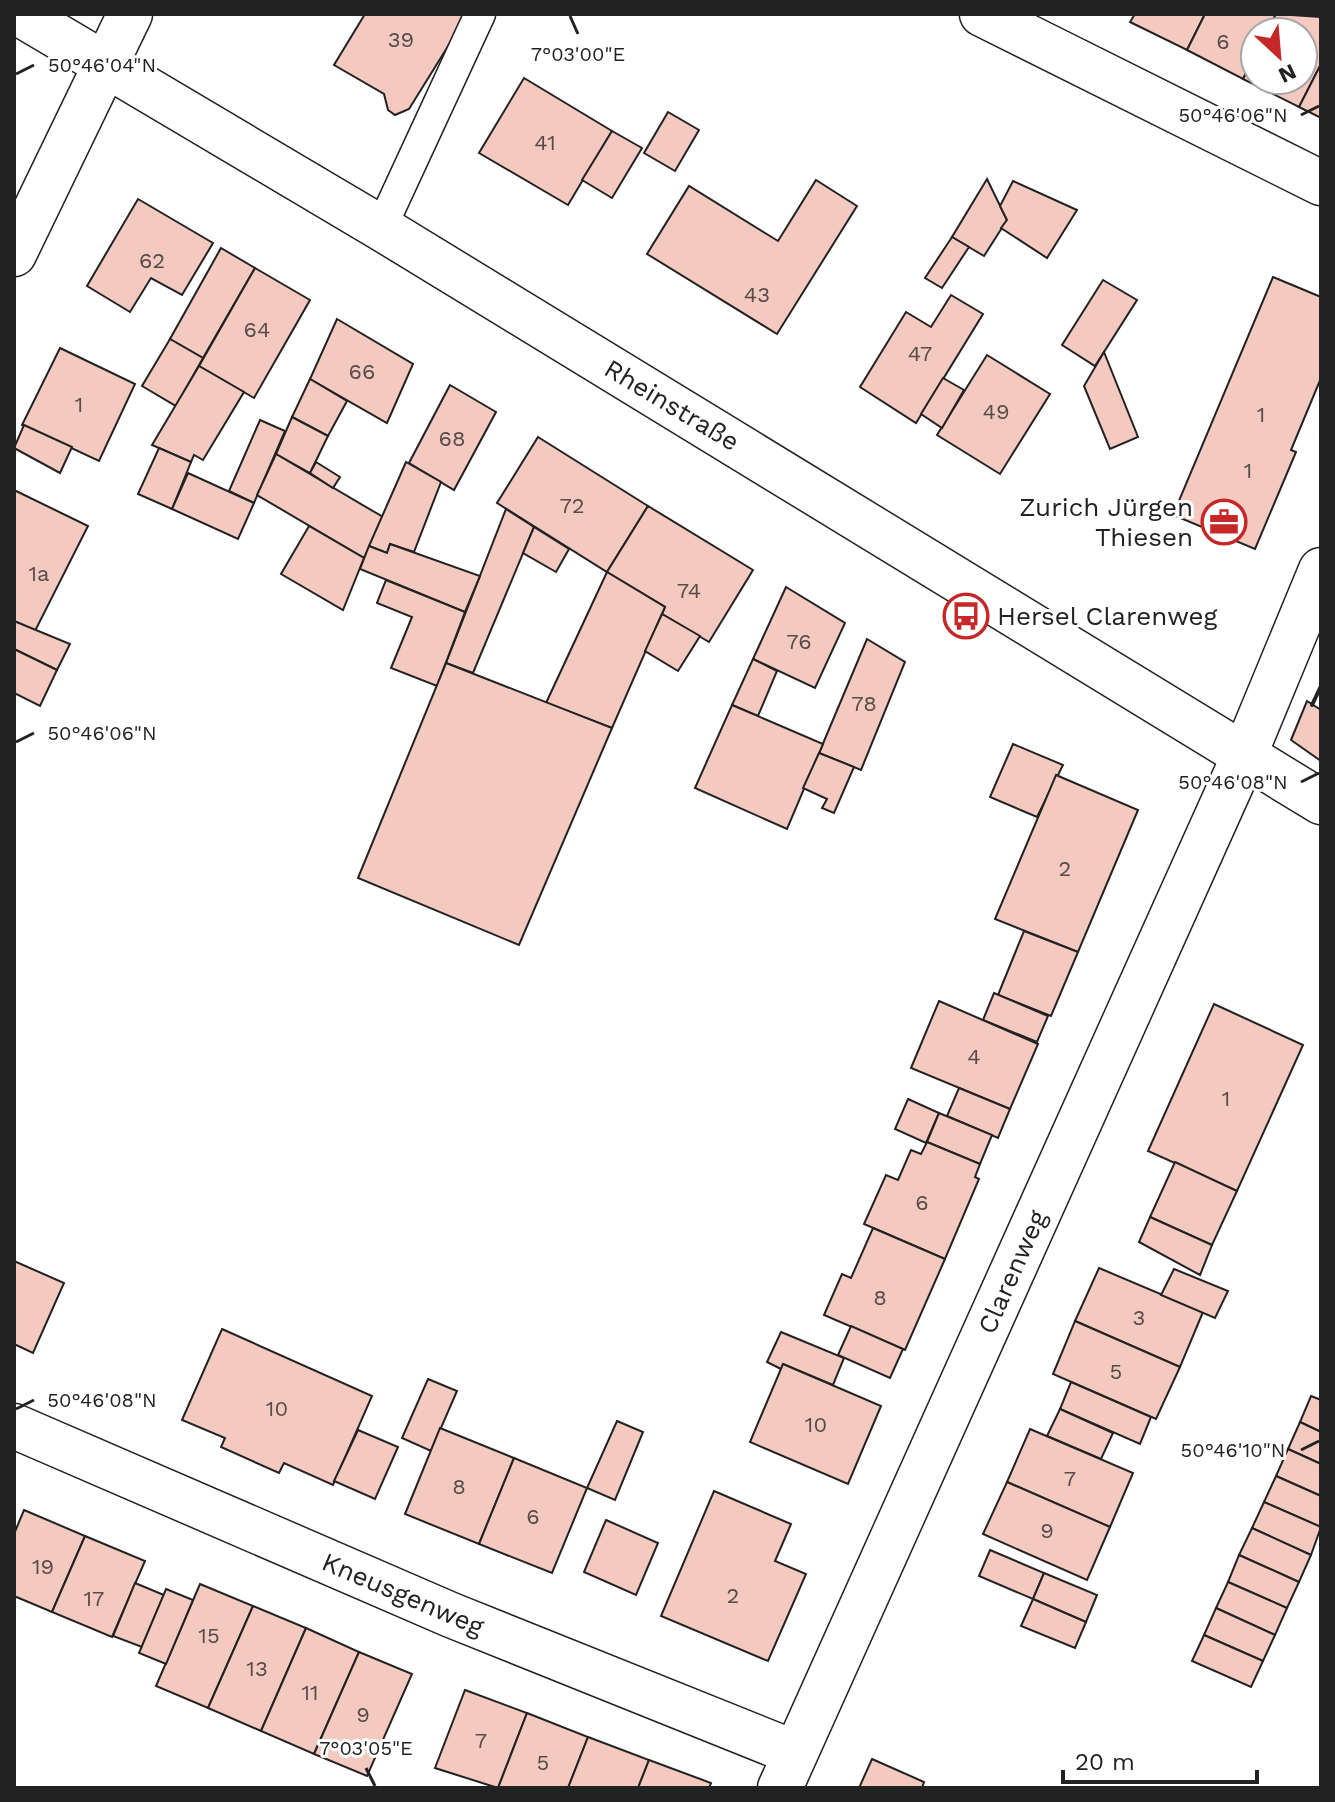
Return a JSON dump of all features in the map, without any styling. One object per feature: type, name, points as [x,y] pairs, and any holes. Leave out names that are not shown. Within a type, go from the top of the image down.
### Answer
[{"type":"street","name":"Rheinstraße","points":[[20,14],[381,228],[1321,802]]},
{"type":"street","points":[[14,254],[130,14]]},
{"type":"street","points":[[982,14],[1321,183]]},
{"type":"street","name":"Clarenweg","points":[[788,1771],[1244,756],[1321,570]]},
{"type":"street","name":"Kneusgenweg","points":[[14,1426],[451,1615],[788,1771]]},
{"type":"lane","points":[[381,228],[480,14]]},
{"type":"building","points":[[365,14],[468,14],[409,109],[395,115],[388,110],[384,94],[334,65]]},
{"type":"building","points":[[1135,14],[1205,14],[1187,50],[1130,22]]},
{"type":"building","points":[[1205,14],[1276,14],[1239,16],[1239,77],[1187,50]]},
{"type":"building","points":[[1319,17],[1321,17],[1319,68]]},
{"type":"building","points":[[1321,64],[1321,118],[1299,107],[1305,96],[1319,96]]},
{"type":"building","points":[[524,78],[612,131],[568,205],[479,153]]},
{"type":"building","points":[[1277,96],[1305,96],[1299,107]]},
{"type":"building","points":[[668,112],[699,130],[675,171],[644,153]]},
{"type":"building","points":[[612,131],[642,148],[612,198],[582,180]]},
{"type":"building","points":[[987,179],[1007,220],[984,256],[952,237]]},
{"type":"building","points":[[816,180],[857,206],[777,334],[647,254],[689,186],[778,241]]},
{"type":"building","points":[[1013,181],[1077,210],[1047,258],[1001,228],[1007,220],[1000,206]]},
{"type":"building","points":[[138,199],[213,243],[182,295],[151,278],[130,312],[87,286]]},
{"type":"building","points":[[952,237],[969,247],[942,288],[925,278]]},
{"type":"building","points":[[221,248],[255,268],[203,358],[170,339]]},
{"type":"building","points":[[255,268],[310,300],[254,398],[199,366]]},
{"type":"building","points":[[1273,277],[1321,297],[1321,378],[1291,450],[1296,452],[1255,549],[1173,515]]},
{"type":"building","points":[[1103,280],[1137,300],[1095,366],[1062,345]]},
{"type":"building","points":[[951,295],[983,314],[916,423],[860,387],[906,312],[931,327]]},
{"type":"building","points":[[337,319],[413,364],[387,423],[310,379]]},
{"type":"building","points":[[170,339],[203,358],[176,406],[142,386]]},
{"type":"building","points":[[60,348],[135,384],[99,461],[22,425]]},
{"type":"building","points":[[1104,352],[1138,437],[1110,449],[1084,386]]},
{"type":"building","points":[[987,355],[1050,394],[1000,474],[937,435]]},
{"type":"building","points":[[199,366],[244,392],[203,460],[194,455],[191,462],[152,445]]},
{"type":"building","points":[[943,378],[964,390],[942,428],[921,414]]},
{"type":"building","points":[[310,379],[347,401],[328,436],[292,417]]},
{"type":"building","points":[[450,385],[496,412],[454,490],[409,463]]},
{"type":"building","points":[[292,417],[328,436],[310,473],[276,454]]},
{"type":"building","points":[[260,420],[285,431],[254,503],[229,491]]},
{"type":"building","points":[[24,425],[72,447],[60,473],[14,448]]},
{"type":"building","points":[[538,437],[648,506],[607,572],[497,503]]},
{"type":"building","points":[[159,448],[191,462],[172,509],[138,494]]},
{"type":"building","points":[[276,454],[383,517],[364,558],[257,495]]},
{"type":"building","points":[[316,462],[340,477],[333,488],[310,473]]},
{"type":"building","points":[[406,462],[441,482],[414,552],[390,544],[387,553],[369,546]]},
{"type":"building","points":[[188,473],[254,503],[238,539],[172,509]]},
{"type":"building","points":[[14,490],[88,526],[35,631],[14,621]]},
{"type":"building","points":[[648,506],[753,570],[709,642],[662,614],[665,607],[607,572]]},
{"type":"building","points":[[506,509],[534,527],[473,673],[446,663]]},
{"type":"building","points":[[309,526],[364,558],[343,610],[281,574]]},
{"type":"building","points":[[534,527],[569,549],[556,572],[523,553]]},
{"type":"building","points":[[390,544],[480,576],[465,612],[360,569],[369,546],[387,553]]},
{"type":"building","points":[[607,572],[665,607],[612,728],[546,703]]},
{"type":"building","points":[[386,580],[465,612],[437,686],[391,668],[412,617],[377,603]]},
{"type":"building","points":[[786,587],[845,623],[815,688],[753,659]]},
{"type":"building","points":[[662,614],[700,636],[678,671],[645,651]]},
{"type":"building","points":[[14,621],[70,644],[57,670],[14,649]]},
{"type":"building","points":[[867,639],[905,662],[861,770],[819,753]]},
{"type":"building","points":[[14,649],[57,670],[40,706],[14,693]]},
{"type":"building","points":[[753,659],[777,671],[758,716],[732,705]]},
{"type":"building","points":[[446,663],[612,728],[519,945],[358,878]]},
{"type":"building","points":[[1307,701],[1321,710],[1321,761],[1291,740]]},
{"type":"building","points":[[732,705],[823,744],[787,829],[695,788]]},
{"type":"building","points":[[1013,744],[1063,765],[1037,817],[990,797]]},
{"type":"building","points":[[819,753],[854,767],[834,813],[822,808],[827,799],[803,788]]},
{"type":"building","points":[[1056,775],[1138,810],[1078,952],[995,919]]},
{"type":"building","points":[[1024,931],[1078,952],[1051,1016],[998,995]]},
{"type":"building","points":[[994,993],[1048,1016],[1037,1042],[983,1020]]},
{"type":"building","points":[[939,1001],[1038,1044],[1010,1109],[911,1068]]},
{"type":"building","points":[[1214,1004],[1303,1045],[1237,1191],[1148,1151]]},
{"type":"building","points":[[959,1088],[1010,1109],[998,1138],[947,1116]]},
{"type":"building","points":[[908,1099],[939,1113],[926,1143],[895,1129]]},
{"type":"building","points":[[939,1113],[992,1135],[980,1164],[927,1142]]},
{"type":"building","points":[[927,1142],[980,1164],[975,1177],[979,1179],[945,1259],[864,1224],[886,1175],[898,1180],[911,1150],[921,1154]]},
{"type":"building","points":[[1175,1162],[1237,1191],[1212,1245],[1150,1217]]},
{"type":"building","points":[[1150,1217],[1212,1245],[1200,1275],[1139,1242]]},
{"type":"building","points":[[873,1228],[945,1259],[905,1350],[824,1315],[842,1274],[851,1278]]},
{"type":"building","points":[[14,1261],[64,1283],[33,1353],[14,1344]]},
{"type":"building","points":[[1099,1268],[1203,1312],[1180,1367],[1075,1321]]},
{"type":"building","points":[[1174,1269],[1228,1291],[1215,1318],[1161,1295]]},
{"type":"building","points":[[1075,1321],[1180,1367],[1156,1419],[1053,1374]]},
{"type":"building","points":[[851,1326],[903,1349],[890,1378],[838,1355]]},
{"type":"building","points":[[222,1329],[372,1396],[333,1485],[284,1463],[279,1473],[221,1447],[225,1438],[182,1420]]},
{"type":"building","points":[[781,1332],[844,1358],[833,1385],[783,1364],[781,1369],[767,1362]]},
{"type":"building","points":[[783,1364],[881,1406],[848,1484],[750,1442]]},
{"type":"building","points":[[428,1379],[457,1391],[431,1451],[402,1438]]},
{"type":"building","points":[[1071,1382],[1151,1417],[1140,1444],[1060,1409]]},
{"type":"building","points":[[1311,1396],[1321,1400],[1321,1432],[1300,1422]]},
{"type":"building","points":[[1060,1409],[1113,1433],[1101,1459],[1047,1436]]},
{"type":"building","points":[[617,1421],[643,1432],[615,1500],[587,1488]]},
{"type":"building","points":[[1300,1422],[1321,1432],[1321,1464],[1288,1449]]},
{"type":"building","points":[[440,1428],[514,1458],[479,1544],[405,1514]]},
{"type":"building","points":[[1030,1429],[1133,1473],[1110,1527],[1007,1482]]},
{"type":"building","points":[[358,1430],[398,1447],[375,1499],[334,1481]]},
{"type":"building","points":[[1288,1449],[1321,1464],[1321,1496],[1276,1476]]},
{"type":"building","points":[[514,1458],[587,1488],[552,1573],[479,1544]]},
{"type":"building","points":[[1276,1476],[1321,1496],[1321,1527],[1264,1502]]},
{"type":"building","points":[[1007,1482],[1110,1527],[1087,1580],[983,1534]]},
{"type":"building","points":[[714,1491],[791,1524],[775,1561],[806,1574],[768,1661],[661,1616]]},
{"type":"building","points":[[1264,1502],[1321,1527],[1311,1555],[1252,1528]]},
{"type":"building","points":[[24,1510],[85,1536],[52,1612],[14,1596],[14,1534]]},
{"type":"building","points":[[606,1520],[658,1543],[636,1595],[584,1572]]},
{"type":"building","points":[[1252,1528],[1311,1555],[1299,1582],[1239,1555]]},
{"type":"building","points":[[85,1536],[145,1561],[112,1637],[52,1612]]},
{"type":"building","points":[[990,1550],[1044,1573],[1033,1599],[979,1576]]},
{"type":"building","points":[[1239,1555],[1299,1582],[1287,1608],[1228,1582]]},
{"type":"building","points":[[1044,1573],[1097,1595],[1086,1622],[1033,1599]]},
{"type":"building","points":[[1228,1582],[1287,1608],[1275,1635],[1216,1608]]},
{"type":"building","points":[[135,1583],[164,1595],[142,1647],[113,1636]]},
{"type":"building","points":[[200,1584],[253,1606],[208,1708],[156,1686]]},
{"type":"building","points":[[166,1589],[193,1600],[166,1664],[139,1653]]},
{"type":"building","points":[[1033,1599],[1086,1622],[1075,1648],[1021,1626]]},
{"type":"building","points":[[253,1606],[306,1628],[261,1731],[208,1708]]},
{"type":"building","points":[[1216,1608],[1275,1635],[1263,1661],[1204,1635]]},
{"type":"building","points":[[306,1628],[359,1652],[314,1754],[261,1731]]},
{"type":"building","points":[[1204,1635],[1263,1661],[1251,1687],[1192,1661]]},
{"type":"building","points":[[359,1652],[412,1674],[367,1776],[314,1754]]},
{"type":"building","points":[[465,1690],[527,1713],[498,1788],[435,1768]]},
{"type":"building","points":[[527,1713],[588,1737],[568,1788],[498,1788]]},
{"type":"building","points":[[588,1737],[649,1760],[638,1788],[568,1788]]},
{"type":"building","points":[[872,1759],[924,1782],[922,1788],[859,1788]]},
{"type":"building","points":[[649,1760],[711,1783],[709,1788],[638,1788]]},
{"type":"wall","points":[[1312,705],[1321,686]]},
{"type":"place","name":"Zurich Jürgen Thiesen","points":[[1224,522]]},
{"type":"place","name":"Hersel Clarenweg","points":[[966,616]]}]
